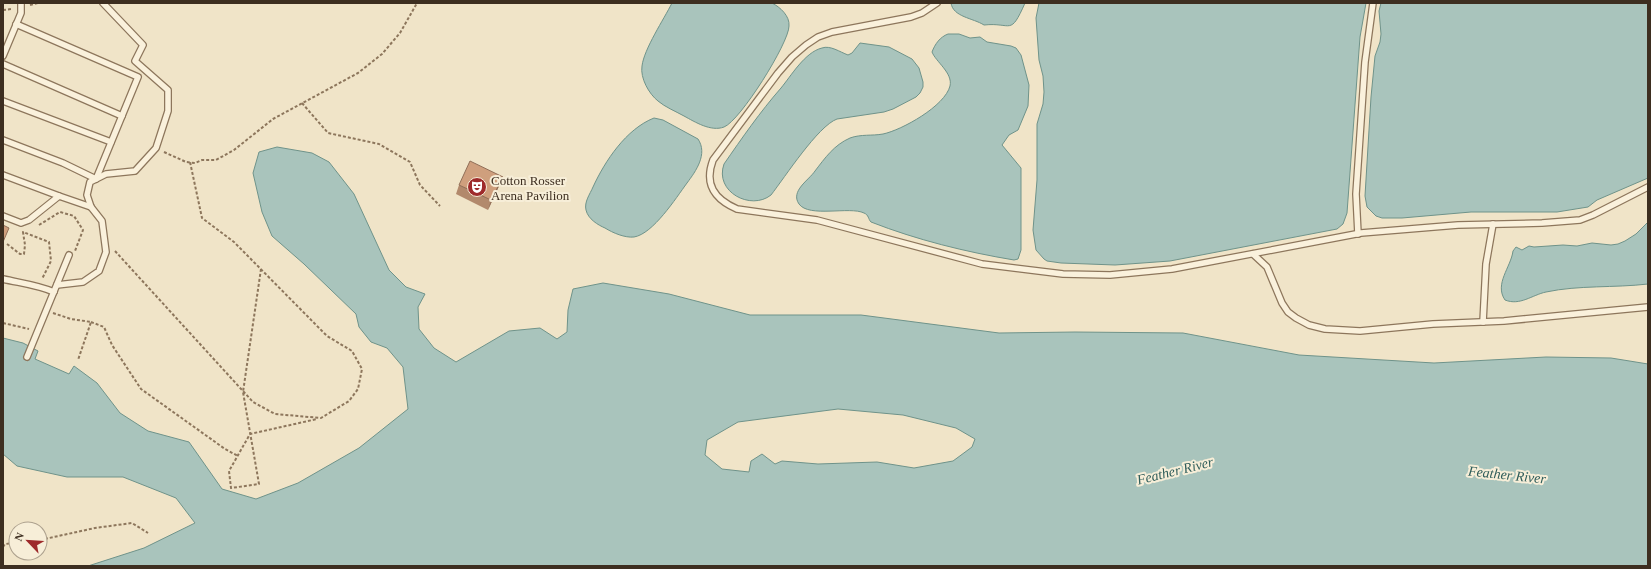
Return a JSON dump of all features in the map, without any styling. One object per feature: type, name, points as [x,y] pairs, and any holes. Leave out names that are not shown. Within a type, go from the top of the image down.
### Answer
[{"type":"lane","points":[[3,56],[21,13],[20,3]]},
{"type":"lane","points":[[57,285],[82,282],[99,271],[106,252],[102,221],[90,207],[87,195],[90,182],[106,174],[135,171],[156,148],[168,111],[168,90],[135,61],[143,45],[103,3]]},
{"type":"lane","points":[[937,3],[922,14],[832,32],[818,38],[792,57],[713,160],[710,169],[711,188],[717,197],[726,204],[737,209],[817,220],[982,264],[1030,271],[1087,275],[1143,273],[1172,269],[1358,234],[1458,225],[1549,223],[1580,220],[1648,187]]},
{"type":"lane","points":[[1358,234],[1356,194],[1365,62],[1373,3]]},
{"type":"lane","points":[[16,24],[138,77]]},
{"type":"lane","points":[[3,64],[122,116]]},
{"type":"lane","points":[[96,179],[138,77],[147,72]]},
{"type":"lane","points":[[3,101],[111,142]]},
{"type":"lane","points":[[3,140],[63,163],[96,179]]},
{"type":"lane","points":[[3,175],[90,207]]},
{"type":"lane","points":[[3,216],[22,223],[29,220],[59,196]]},
{"type":"lane","points":[[1483,322],[1486,264],[1493,224]]},
{"type":"lane","points":[[27,357],[57,285],[72,254]]},
{"type":"lane","points":[[1253,254],[1267,267],[1282,303],[1288,312],[1309,325],[1325,329],[1353,331],[1433,324],[1483,322],[1648,307]]},
{"type":"lane","points":[[3,279],[31,286],[39,286],[54,292]]},
{"type":"path","points":[[156,148],[195,163],[202,160],[216,160],[234,150],[273,120],[358,74],[382,54],[400,33],[417,3]]},
{"type":"path","points":[[302,103],[328,133],[379,144],[410,162],[420,185],[440,206]]},
{"type":"path","points":[[190,162],[202,218],[234,242],[261,269],[327,336],[352,351],[362,369],[358,389],[349,401],[320,418],[250,434],[229,471],[231,488],[259,484],[250,434],[243,392],[261,269]]},
{"type":"path","points":[[38,225],[60,212],[74,216],[83,230],[72,254]]},
{"type":"path","points":[[7,244],[20,254],[24,254],[25,245],[23,232],[26,233],[32,229]]},
{"type":"path","points":[[26,233],[49,242],[52,261],[39,286]]},
{"type":"path","points":[[104,240],[253,402],[275,414],[320,418]]},
{"type":"path","points":[[46,311],[71,319],[91,322],[104,327],[112,345],[141,390],[225,449],[238,456]]},
{"type":"path","points":[[78,360],[91,322]]},
{"type":"path","points":[[3,323],[38,331]]},
{"type":"path","points":[[48,538],[95,528],[132,523],[148,533]]},
{"type":"path","points":[[3,547],[4,543]]},
{"type":"water","points":[[672,3],[772,3],[781,9],[788,19],[789,26],[787,35],[773,64],[752,97],[731,122],[724,127],[714,128],[703,126],[667,107],[655,98],[648,90],[644,81],[642,76],[642,66],[646,51]]},
{"type":"water","points":[[951,3],[1025,3],[1013,24],[1005,26],[984,25],[964,17],[955,11]]},
{"type":"water","points":[[1039,3],[1366,3],[1360,37],[1347,213],[1343,224],[1337,229],[1170,261],[1115,265],[1061,263],[1047,261],[1044,259],[1036,250],[1033,230],[1037,180],[1037,124],[1043,104],[1044,92],[1043,76],[1039,60],[1036,18]]},
{"type":"water","points":[[1381,3],[1648,3],[1648,178],[1597,200],[1588,207],[1557,212],[1471,212],[1402,218],[1382,218],[1376,216],[1367,207],[1365,196],[1375,56],[1381,34],[1379,11]]},
{"type":"water","points":[[948,34],[959,34],[970,38],[980,37],[987,42],[1016,48],[1021,55],[1029,85],[1028,106],[1018,130],[1009,135],[1002,145],[1021,168],[1021,250],[1018,259],[1014,260],[978,253],[924,240],[871,222],[866,214],[858,211],[811,210],[804,208],[799,204],[797,199],[801,186],[830,152],[839,144],[850,138],[883,134],[901,128],[922,116],[940,101],[950,86],[950,81],[947,72],[932,52],[938,41]]},
{"type":"water","points":[[860,43],[889,47],[912,59],[919,68],[923,82],[923,87],[920,93],[916,97],[884,112],[837,119],[829,124],[811,141],[771,195],[754,201],[745,200],[736,196],[724,183],[722,174],[724,164],[758,116],[799,65],[816,50],[825,47],[832,48],[848,55],[852,53]]},
{"type":"water","points":[[654,118],[663,120],[698,139],[702,151],[700,162],[670,206],[656,223],[649,229],[634,237],[623,236],[602,227],[591,219],[586,210],[587,201],[598,177],[618,147],[634,130]]},
{"type":"water","name":"Feather River","points":[[277,147],[312,153],[329,162],[354,194],[389,270],[406,287],[425,294],[418,307],[419,329],[434,348],[456,362],[509,331],[540,328],[557,339],[567,332],[568,310],[573,289],[603,283],[669,294],[750,315],[861,315],[999,333],[1183,333],[1299,355],[1434,363],[1546,357],[1611,358],[1648,364],[1648,566],[88,566],[144,548],[195,523],[176,498],[123,477],[67,477],[17,466],[3,454],[3,338],[23,343],[38,351],[35,359],[69,374],[74,366],[97,383],[120,413],[148,431],[189,442],[222,489],[256,499],[298,483],[359,448],[408,409],[403,367],[387,348],[371,342],[359,327],[356,314],[304,264],[272,236],[262,212],[253,173],[259,152]],"holes":[[[838,409],[903,415],[956,428],[975,439],[972,447],[953,461],[914,468],[877,462],[818,464],[782,461],[775,464],[762,454],[751,461],[749,472],[722,469],[705,455],[707,440],[738,422]]]},
{"type":"water","points":[[1648,222],[1648,284],[1571,288],[1541,293],[1516,302],[1505,300],[1501,288],[1502,282],[1513,251],[1516,247],[1522,250],[1529,246],[1577,246],[1592,243],[1611,245],[1618,244],[1636,234]]},
{"type":"building","points":[[470,161],[503,177],[491,200],[459,185]]},
{"type":"building","points":[[3,225],[9,228],[3,242]]},
{"type":"place","name":"Cotton Rosser Arena Pavilion","points":[[477,187]]}]
